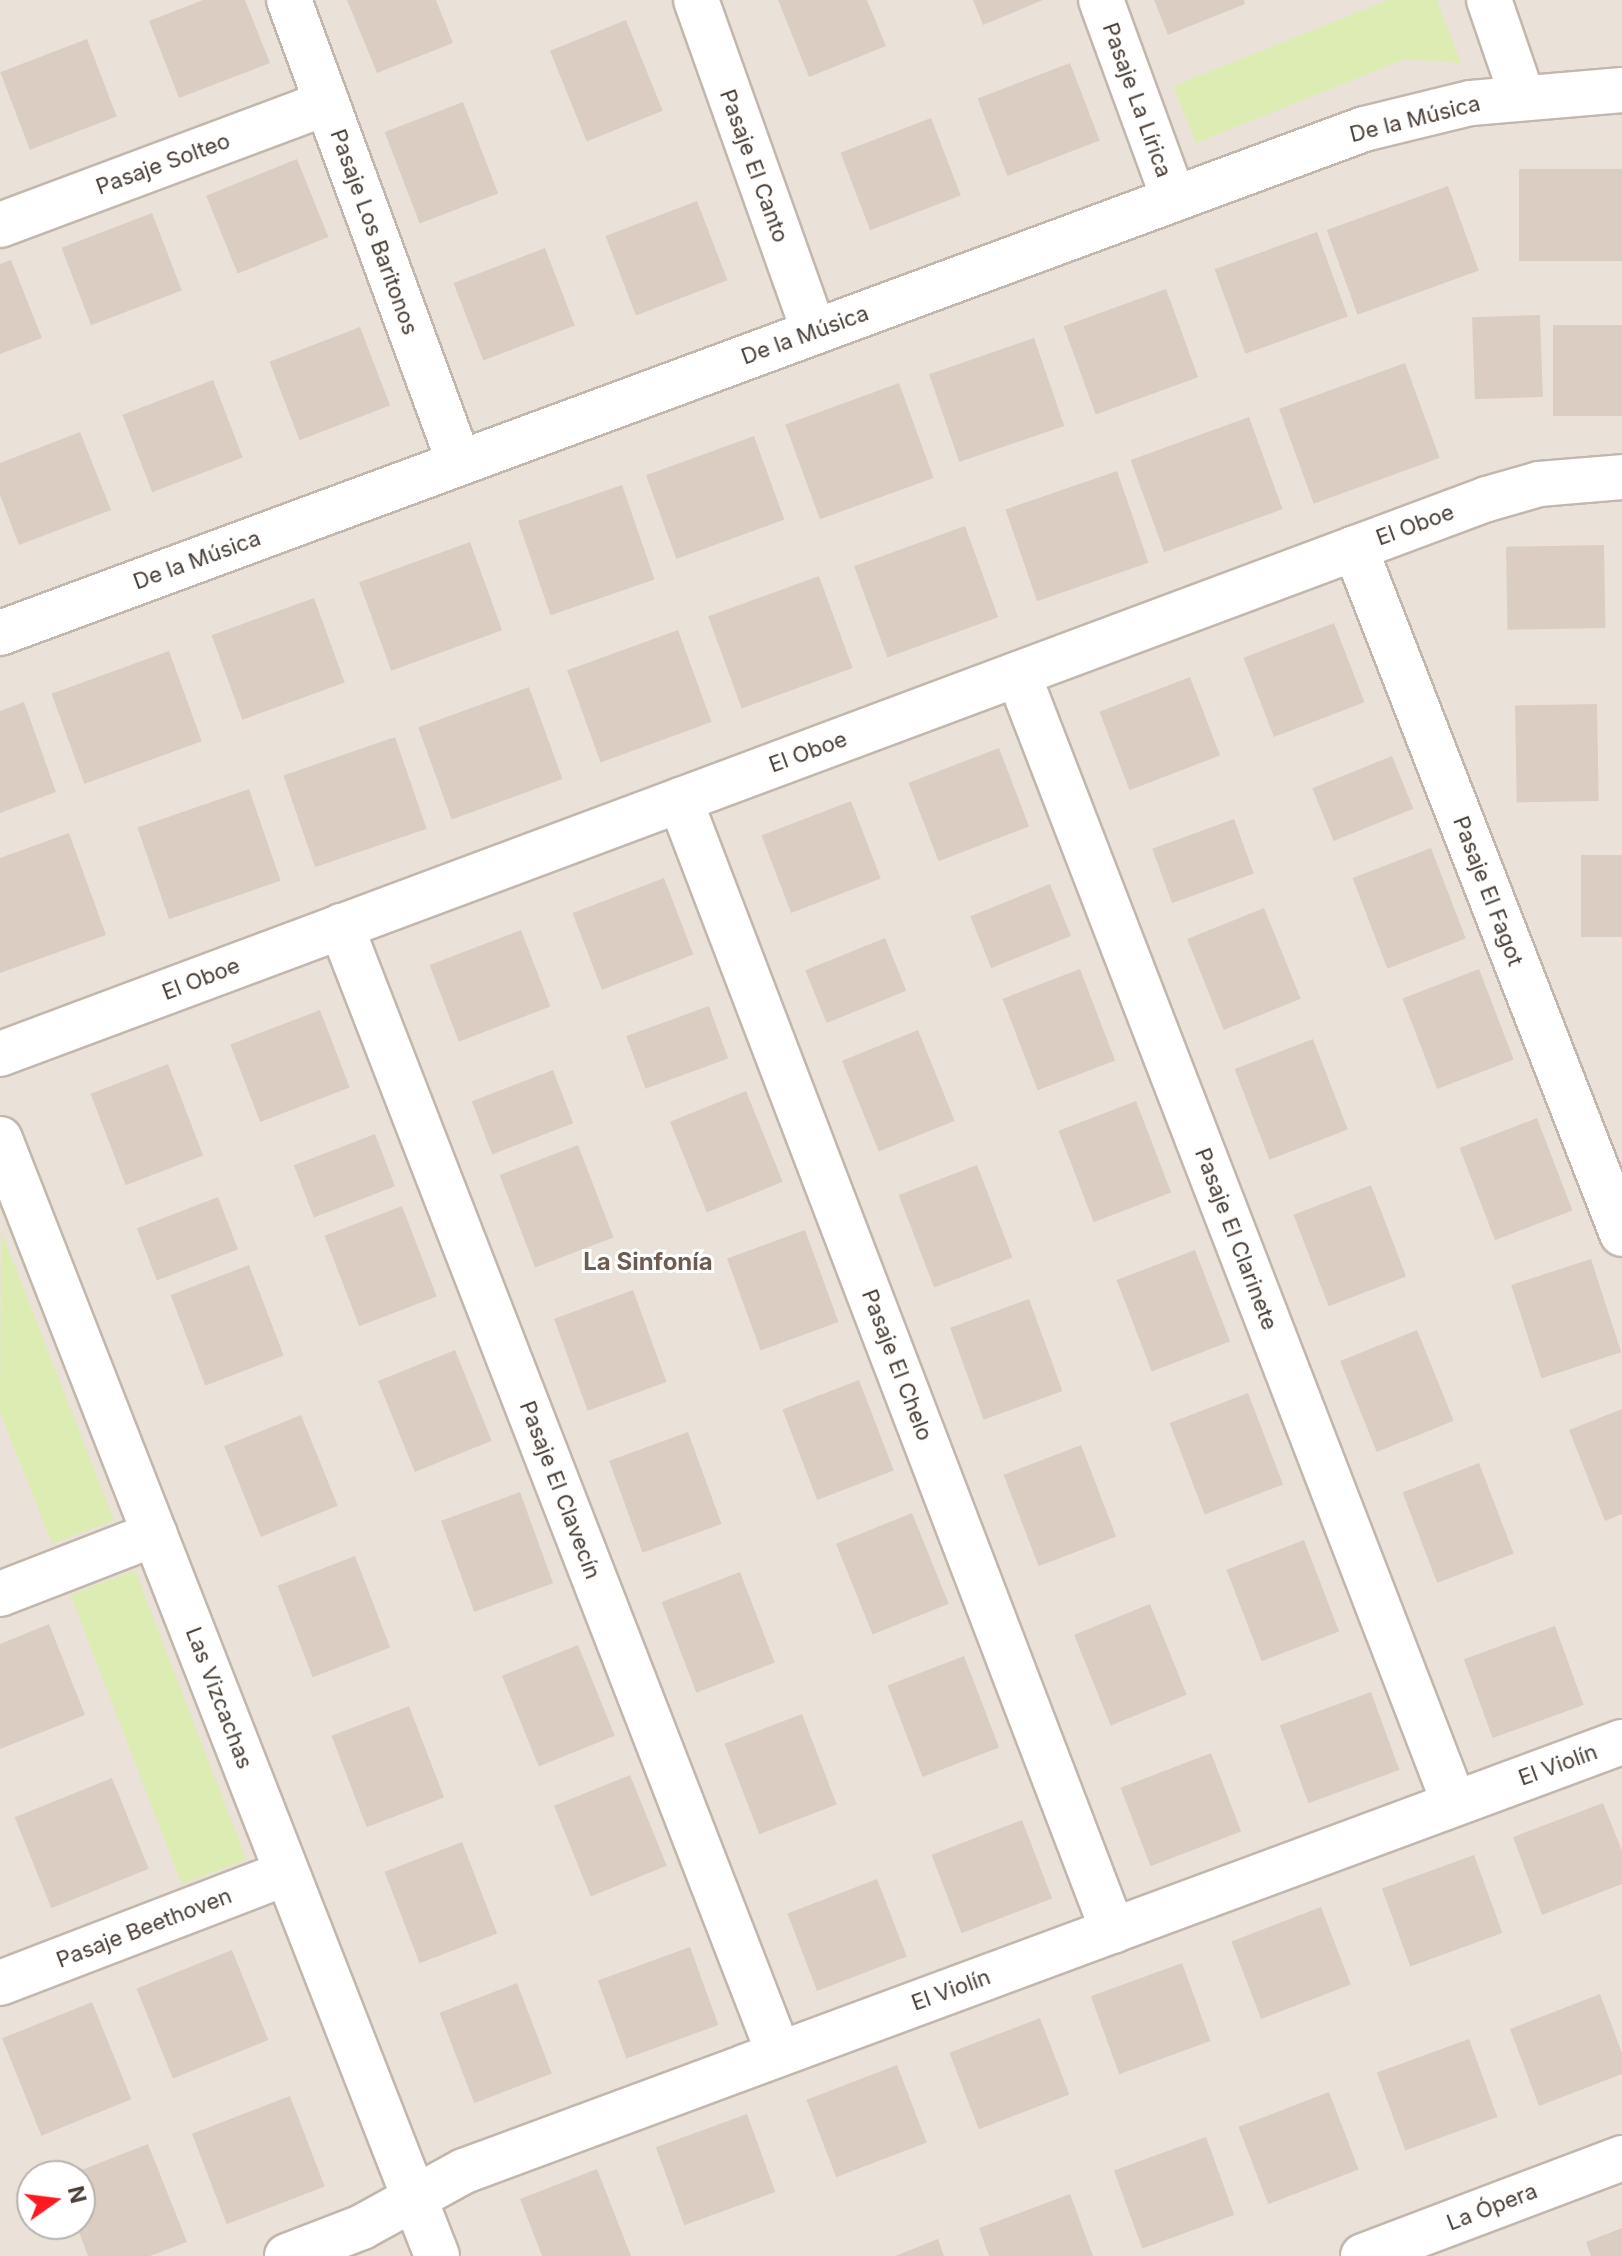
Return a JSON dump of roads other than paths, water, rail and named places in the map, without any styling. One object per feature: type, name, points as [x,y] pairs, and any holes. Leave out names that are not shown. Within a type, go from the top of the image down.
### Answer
[{"type":"street","name":"Pasaje Los Baritonos","points":[[289,0],[459,463]]},
{"type":"street","name":"Pasaje El Canto","points":[[696,0],[814,332]]},
{"type":"street","name":"Pasaje La Lírica","points":[[1101,0],[1174,199]]},
{"type":"street","points":[[1489,0],[1522,96]]},
{"type":"street","name":"De la Música","points":[[0,633],[1364,129],[1522,96],[1622,90]]},
{"type":"street","name":"Pasaje Solteo","points":[[0,225],[327,103]]},
{"type":"street","name":"El Oboe","points":[[0,1054],[1355,548],[1539,484],[1622,477]]},
{"type":"street","name":"Pasaje El Fagot","points":[[1355,548],[1622,1234]]},
{"type":"street","name":"Pasaje El Clarinete","points":[[1018,674],[1454,1803]]},
{"type":"street","name":"Pasaje El Chelo","points":[[680,800],[1113,1931]]},
{"type":"street","name":"Pasaje El Clavecín","points":[[341,926],[779,2054]]},
{"type":"street","name":"Las Vizcachas","points":[[0,1139],[12,1202],[155,1534],[437,2256]]},
{"type":"street","points":[[0,1594],[155,1534]]},
{"type":"street","name":"El Violín","points":[[287,2256],[415,2198],[464,2171],[1622,1742]]},
{"type":"street","name":"Pasaje Beethoven","points":[[0,1983],[287,1873]]},
{"type":"street","name":"La Ópera","points":[[1363,2256],[1622,2158]]},
{"type":"district","name":"La Sinfonía","points":[[648,1262]]}]
